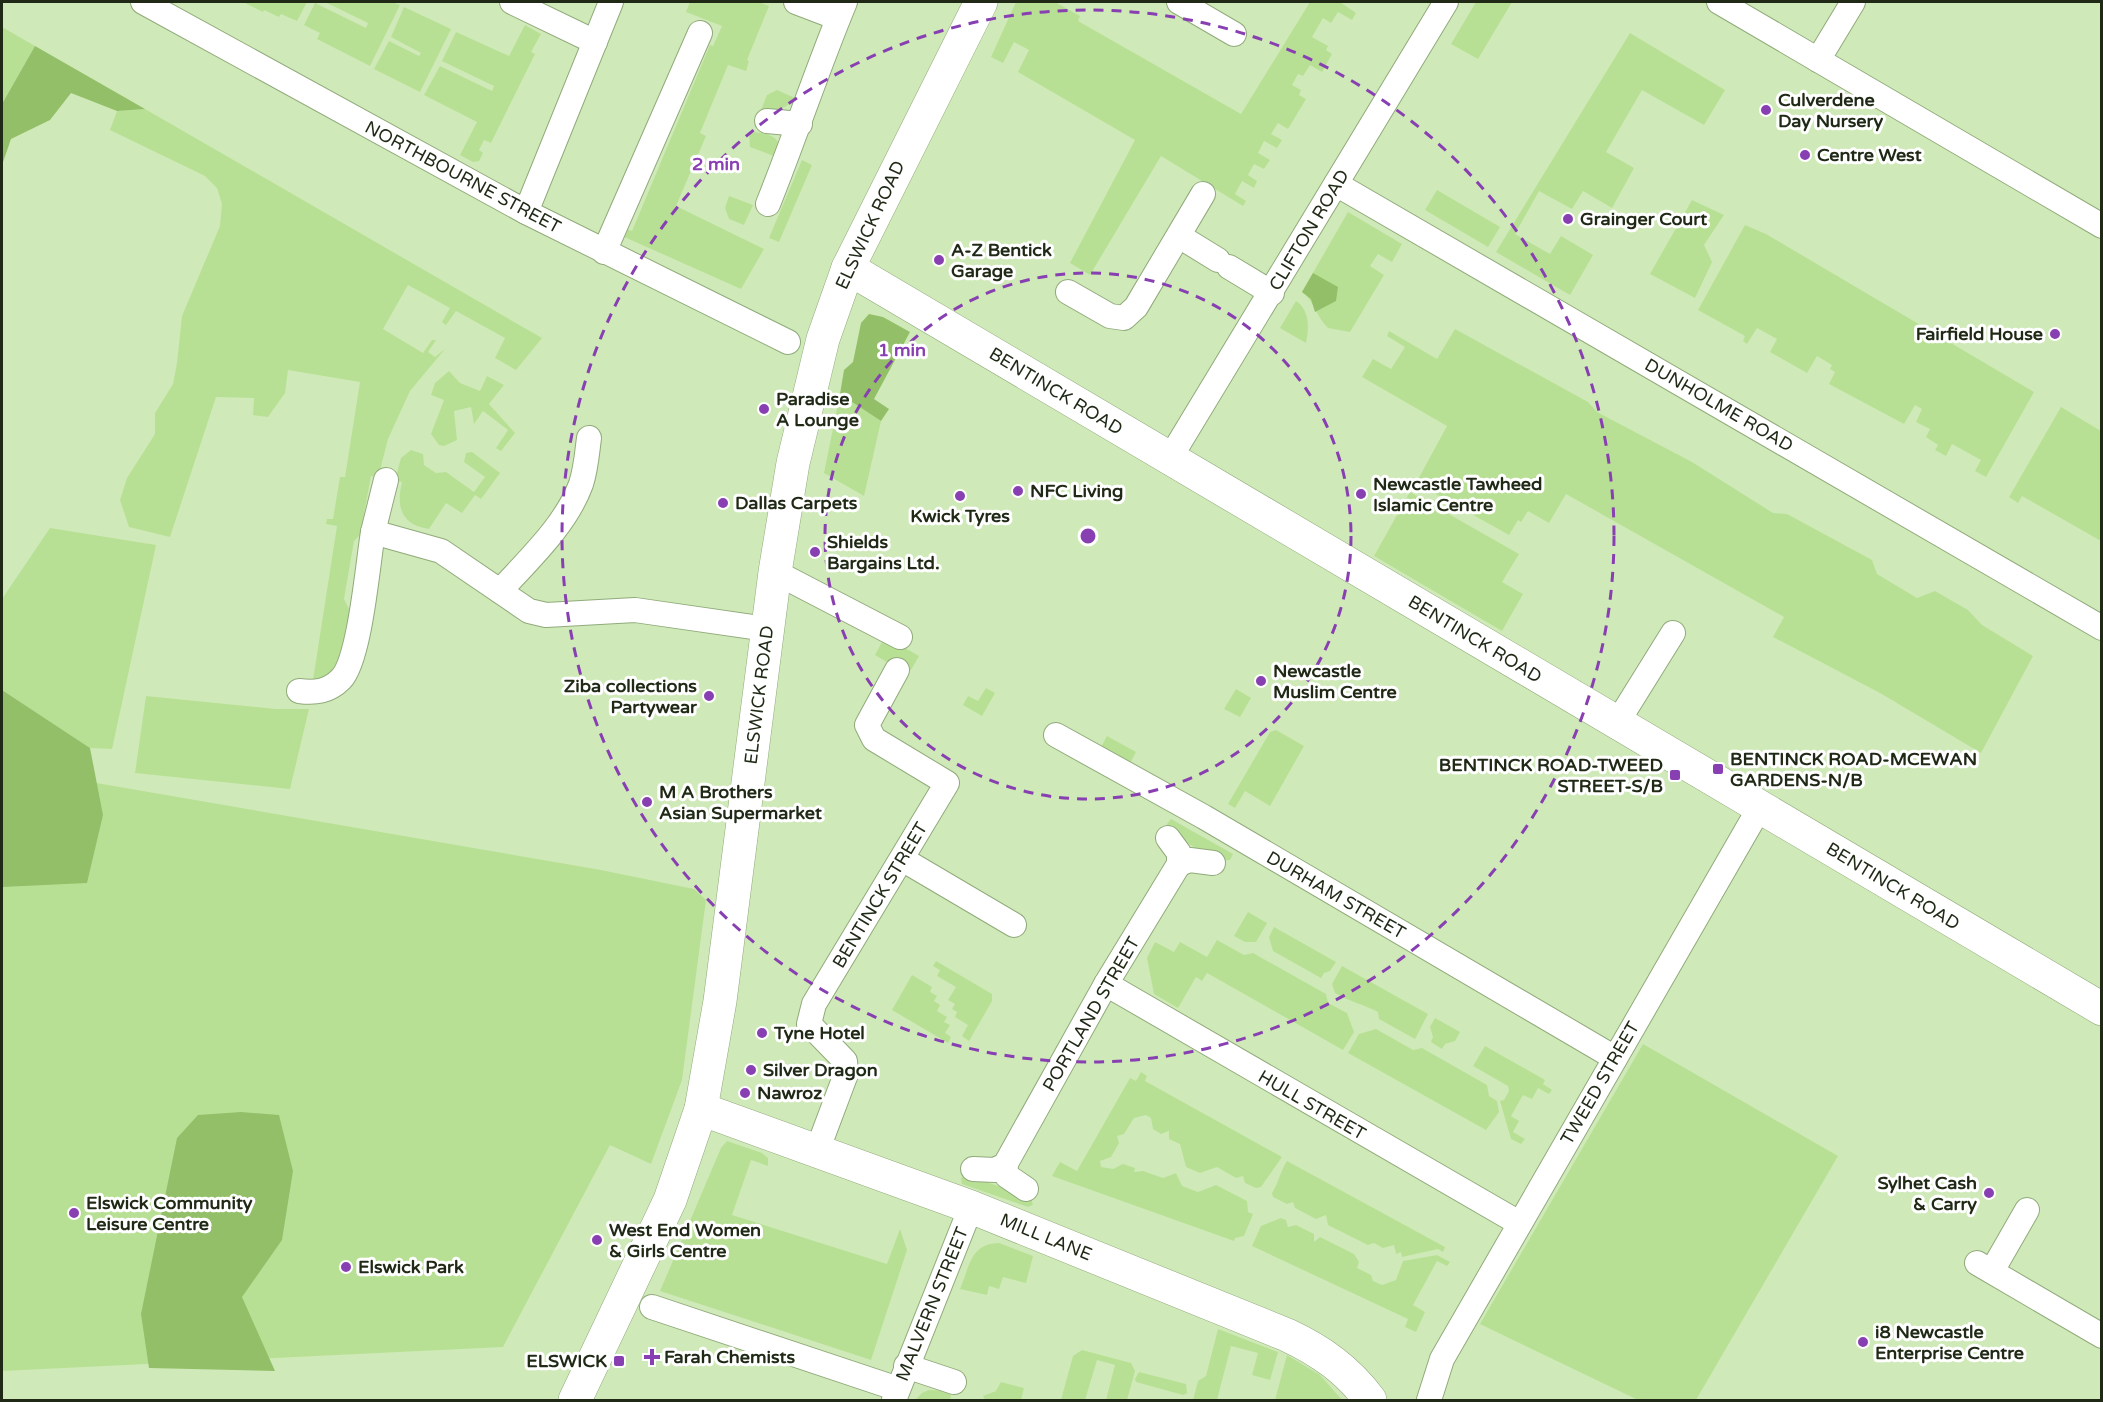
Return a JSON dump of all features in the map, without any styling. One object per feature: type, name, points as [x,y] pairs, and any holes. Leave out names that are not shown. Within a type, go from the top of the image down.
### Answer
[{"type":"street","name":"NORTHBOURNE STREET","points":[[143,2],[526,212],[788,342]]},
{"type":"street","points":[[512,2],[595,42]]},
{"type":"street","points":[[526,212],[611,2]]},
{"type":"street","points":[[768,204],[800,124],[812,82],[842,10],[796,2]]},
{"type":"street","name":"ELSWICK ROAD","points":[[575,1401],[670,1200],[702,1109],[720,1001],[775,572],[793,463],[812,380],[832,309],[848,268],[981,2]]},
{"type":"street","points":[[1179,2],[1234,34]]},
{"type":"street","name":"CLIFTON ROAD","points":[[1170,458],[1446,2]]},
{"type":"street","points":[[1719,2],[2102,226]]},
{"type":"street","points":[[1818,60],[1853,2]]},
{"type":"street","points":[[604,252],[700,33]]},
{"type":"street","points":[[767,121],[800,124]]},
{"type":"street","name":"DUNHOLME ROAD","points":[[1336,184],[2102,628]]},
{"type":"street","points":[[1068,292],[1110,316],[1124,318],[1136,307],[1203,194]]},
{"type":"street","points":[[1179,236],[1272,292]]},
{"type":"street","name":"BENTINCK ROAD","points":[[848,268],[2102,1010]]},
{"type":"street","points":[[500,591],[550,535],[569,508],[580,484],[589,438]]},
{"type":"street","points":[[298,691],[312,693],[328,689],[342,678],[352,658],[373,532],[386,480]]},
{"type":"street","points":[[373,532],[441,551],[517,605],[546,615],[634,610],[767,629]]},
{"type":"street","points":[[775,572],[900,637]]},
{"type":"street","points":[[1617,723],[1673,633]]},
{"type":"street","name":"BENTINCK STREET","points":[[817,1151],[846,1074],[844,1061],[810,1024],[814,1004],[947,783],[874,739],[869,733],[867,725],[897,670]]},
{"type":"street","name":"DURHAM STREET","points":[[1056,735],[1204,818],[1615,1058]]},
{"type":"street","name":"TWEED STREET","points":[[1429,1401],[1442,1359],[1760,807]]},
{"type":"street","points":[[1168,838],[1179,853],[1179,864],[1190,860],[1213,863]]},
{"type":"street","points":[[902,859],[1014,925]]},
{"type":"street","name":"PORTLAND STREET","points":[[1005,1165],[1106,984],[1179,864]]},
{"type":"street","name":"HULL STREET","points":[[1106,984],[1519,1223]]},
{"type":"street","name":"MILL LANE","points":[[702,1109],[971,1207],[1229,1310],[1312,1347],[1356,1382],[1370,1401]]},
{"type":"street","points":[[973,1169],[995,1170],[1005,1165],[1007,1176],[1026,1189]]},
{"type":"street","name":"MALVERN STREET","points":[[896,1395],[971,1207]]},
{"type":"street","points":[[2027,1210],[1984,1267],[2102,1336]]},
{"type":"street","points":[[652,1307],[896,1395]]},
{"type":"street","points":[[906,1366],[954,1382]]},
{"type":"green space","points":[[243,2],[307,2],[297,21],[281,14],[279,17],[264,10],[263,12]]},
{"type":"green space","points":[[325,2],[392,2],[400,5],[370,66],[317,39],[320,33],[304,25],[315,3],[366,28],[368,23]]},
{"type":"green space","points":[[690,2],[759,2],[769,6],[747,60],[749,61],[746,71],[728,65],[700,133],[706,136],[676,206],[764,249],[741,289],[622,236],[624,228],[632,231],[710,45],[713,46],[722,26],[686,12]]},
{"type":"green space","points":[[1016,2],[1055,2],[1080,16],[1078,21],[1241,114],[1310,2],[1340,2],[1356,13],[1352,20],[1338,12],[1331,23],[1323,18],[1312,37],[1328,46],[1326,50],[1332,54],[1322,72],[1310,65],[1303,76],[1298,74],[1292,85],[1301,90],[1299,95],[1306,99],[1288,129],[1278,123],[1271,134],[1282,140],[1277,148],[1264,141],[1258,153],[1270,160],[1264,169],[1254,164],[1248,175],[1257,181],[1254,188],[1242,181],[1235,194],[1246,201],[1243,206],[1161,156],[1090,275],[1070,263],[1135,140],[1018,72],[1029,50],[1014,42],[1003,63],[991,57]]},
{"type":"green space","points":[[1476,2],[1512,2],[1478,59],[1451,44]]},
{"type":"green space","points":[[404,7],[451,29],[420,92],[374,69],[389,41],[419,56],[421,53],[391,37]]},
{"type":"green space","points":[[525,25],[541,34],[531,52],[535,54],[491,143],[484,140],[479,150],[483,153],[479,161],[473,162],[460,155],[477,122],[424,95],[440,66],[492,91],[494,86],[442,61],[456,32],[509,56]]},
{"type":"green space","points":[[2,27],[35,46],[2,104]]},
{"type":"green space","points":[[1630,33],[1725,90],[1704,125],[1642,90],[1606,152],[1634,168],[1612,208],[1583,191],[1572,209],[1539,191],[1515,234],[1550,254],[1561,236],[1593,255],[1570,295],[1496,252]]},
{"type":"green space","points":[[35,46],[145,109],[117,111],[71,93],[50,120],[11,139],[2,165],[2,104]]},
{"type":"green space","points":[[777,90],[795,98],[780,109],[761,110],[767,95]]},
{"type":"green space","points":[[145,109],[542,338],[516,370],[495,358],[505,338],[456,311],[446,325],[442,322],[450,308],[408,285],[383,329],[423,353],[432,340],[436,340],[428,352],[435,357],[445,349],[410,391],[388,439],[378,478],[371,476],[360,535],[354,541],[344,599],[353,617],[332,677],[313,680],[337,526],[326,524],[327,519],[333,519],[340,477],[345,477],[360,382],[288,370],[285,393],[268,417],[253,415],[254,398],[216,397],[170,537],[129,527],[120,500],[127,478],[155,434],[155,413],[173,384],[182,316],[220,226],[222,204],[217,188],[205,176],[110,130],[117,111]]},
{"type":"green space","points":[[749,132],[763,133],[777,140],[780,150],[779,158],[750,147]]},
{"type":"green space","points":[[802,160],[812,165],[779,242],[769,238]]},
{"type":"green space","points":[[1437,190],[1500,227],[1488,247],[1425,210]]},
{"type":"green space","points":[[729,196],[753,205],[744,225],[729,219],[725,208]]},
{"type":"green space","points":[[1692,200],[1724,215],[1704,245],[1712,262],[1695,298],[1650,274]]},
{"type":"green space","points":[[1348,212],[1402,244],[1392,262],[1378,254],[1370,266],[1384,275],[1350,332],[1328,328],[1302,292]]},
{"type":"green space","points":[[1745,225],[1766,234],[2034,392],[1986,477],[1975,471],[1981,460],[1952,444],[1946,456],[1935,450],[1938,445],[1926,437],[1930,429],[1916,422],[1922,409],[1915,405],[1904,424],[1829,384],[1835,372],[1830,369],[1832,365],[1817,356],[1807,373],[1770,352],[1777,339],[1757,328],[1747,344],[1743,341],[1745,336],[1698,310]]},
{"type":"green space","points":[[1313,273],[1338,287],[1336,301],[1315,312],[1311,299],[1302,292]]},
{"type":"green space","points":[[1296,301],[1304,309],[1306,315],[1308,332],[1306,343],[1280,328]]},
{"type":"green space","points":[[869,314],[883,317],[910,332],[874,399],[889,409],[881,421],[840,394],[844,370],[853,362],[861,323]]},
{"type":"green space","points":[[1455,329],[1588,402],[1597,412],[1692,462],[1773,513],[1787,514],[1872,560],[1877,574],[1917,598],[1935,591],[1968,610],[1982,625],[2033,656],[1981,753],[1880,693],[1773,637],[1784,617],[1566,494],[1549,523],[1528,511],[1521,522],[1518,520],[1509,535],[1416,483],[1447,426],[1362,377],[1373,359],[1391,369],[1405,347],[1387,336],[1389,331],[1437,359]]},
{"type":"green space","points":[[449,371],[460,383],[480,391],[487,376],[504,385],[489,404],[515,433],[501,451],[496,448],[508,430],[483,411],[474,424],[471,407],[454,411],[457,440],[444,446],[439,445],[431,434],[444,400],[431,395],[435,383]]},
{"type":"green space","points":[[840,394],[881,421],[864,496],[824,473]]},
{"type":"green space","points":[[2061,407],[2101,431],[2101,541],[2022,496],[2018,503],[2009,497]]},
{"type":"green space","points":[[411,450],[423,454],[424,465],[436,473],[446,472],[474,492],[485,477],[464,462],[466,453],[472,452],[500,473],[481,499],[475,495],[462,513],[446,503],[429,529],[420,527],[407,519],[403,513],[400,499],[402,482],[395,480],[401,458]]},
{"type":"green space","points":[[1410,492],[1519,554],[1502,582],[1523,594],[1502,631],[1374,556]]},
{"type":"green space","points":[[50,528],[156,545],[112,749],[90,748],[2,690],[2,599]]},
{"type":"green space","points":[[883,640],[900,650],[903,647],[919,656],[911,670],[893,659],[890,664],[875,655]]},
{"type":"green space","points":[[986,688],[995,693],[982,716],[963,705],[968,696],[978,701]]},
{"type":"green space","points":[[1236,689],[1251,698],[1240,717],[1224,709]]},
{"type":"green space","points":[[2,690],[90,748],[103,815],[87,883],[2,887]]},
{"type":"green space","points":[[146,696],[276,709],[309,709],[290,789],[135,773]]},
{"type":"green space","points":[[1276,730],[1304,746],[1270,806],[1245,791],[1235,808],[1228,804],[1270,732]]},
{"type":"green space","points":[[1107,736],[1136,752],[1129,765],[1100,749]]},
{"type":"green space","name":"Elswick Park","points":[[2,762],[21,770],[601,870],[694,889],[706,900],[682,1080],[651,1164],[610,1145],[503,1347],[2,1371]]},
{"type":"green space","points":[[1171,819],[1233,854],[1230,860],[1214,858],[1168,830],[1167,824]]},
{"type":"green space","points":[[1248,912],[1267,923],[1256,942],[1245,942],[1234,936]]},
{"type":"green space","points":[[1274,927],[1336,962],[1330,971],[1324,973],[1321,978],[1273,951],[1269,937]]},
{"type":"green space","points":[[1217,940],[1244,955],[1253,953],[1326,994],[1328,1003],[1347,1013],[1354,1032],[1343,1050],[1207,973],[1202,981],[1196,977],[1178,1008],[1154,994],[1147,958],[1155,942],[1174,952],[1180,942],[1207,957]]},
{"type":"green space","points":[[936,961],[992,994],[992,1001],[969,1041],[962,1036],[968,1025],[955,1017],[957,1012],[952,1009],[955,1004],[948,1000],[956,987],[937,976],[940,970],[933,966]]},
{"type":"green space","points":[[1342,966],[1428,1014],[1415,1039],[1379,1019],[1378,1012],[1335,993],[1332,984]]},
{"type":"green space","points":[[912,975],[932,987],[930,992],[937,996],[934,1001],[940,1005],[937,1011],[947,1017],[944,1022],[950,1025],[945,1033],[951,1037],[948,1043],[892,1010]]},
{"type":"green space","points":[[1435,1018],[1460,1032],[1455,1041],[1445,1044],[1442,1049],[1431,1042],[1433,1037],[1430,1027]]},
{"type":"green space","points":[[1376,1029],[1413,1050],[1422,1048],[1487,1085],[1489,1096],[1497,1101],[1499,1112],[1486,1130],[1348,1053],[1359,1034]]},
{"type":"green space","points":[[1643,1044],[1838,1156],[1696,1400],[1638,1400],[1480,1324]]},
{"type":"green space","points":[[1485,1046],[1545,1080],[1543,1084],[1552,1090],[1549,1094],[1538,1088],[1532,1099],[1523,1095],[1511,1116],[1519,1121],[1513,1132],[1525,1139],[1521,1144],[1511,1139],[1500,1101],[1504,1100],[1509,1091],[1508,1086],[1473,1066]]},
{"type":"green space","points":[[1141,1072],[1147,1076],[1145,1081],[1282,1157],[1261,1187],[1256,1188],[1245,1183],[1243,1176],[1236,1178],[1217,1167],[1200,1173],[1186,1167],[1180,1144],[1169,1139],[1169,1131],[1161,1134],[1153,1129],[1151,1118],[1146,1115],[1134,1118],[1124,1134],[1117,1136],[1119,1143],[1111,1157],[1100,1161],[1101,1167],[1113,1169],[1123,1164],[1135,1168],[1134,1172],[1143,1171],[1163,1178],[1176,1173],[1182,1186],[1198,1192],[1216,1185],[1247,1201],[1248,1212],[1253,1214],[1244,1236],[1235,1238],[1234,1241],[1052,1176],[1060,1162],[1077,1171],[1130,1078],[1136,1081]]},
{"type":"green space","points":[[241,1112],[279,1115],[293,1171],[282,1240],[242,1297],[275,1371],[149,1368],[141,1314],[177,1138],[198,1115]]},
{"type":"green space","points":[[727,1141],[762,1153],[768,1158],[768,1166],[751,1160],[732,1215],[887,1264],[900,1229],[907,1250],[871,1360],[660,1291],[721,1148]]},
{"type":"green space","points":[[1287,1161],[1445,1247],[1443,1252],[1438,1249],[1402,1257],[1401,1252],[1396,1254],[1394,1245],[1383,1248],[1374,1243],[1368,1245],[1328,1225],[1326,1215],[1316,1219],[1295,1208],[1293,1202],[1287,1204],[1273,1197],[1272,1193]]},
{"type":"green space","points":[[967,1175],[1031,1198],[1033,1205],[1028,1207],[962,1184],[961,1178]]},
{"type":"green space","points":[[1281,1218],[1286,1220],[1288,1227],[1296,1225],[1314,1234],[1314,1242],[1320,1237],[1354,1254],[1359,1262],[1357,1268],[1371,1275],[1373,1281],[1382,1285],[1396,1280],[1403,1261],[1437,1255],[1450,1262],[1447,1266],[1437,1261],[1413,1305],[1425,1312],[1416,1332],[1405,1327],[1408,1319],[1252,1246],[1261,1226]]},
{"type":"green space","points":[[999,1243],[1033,1256],[1026,1283],[1003,1277],[999,1289],[989,1286],[987,1295],[960,1289],[972,1258],[977,1252],[989,1244]]},
{"type":"green space","points":[[1218,1329],[1278,1352],[1270,1380],[1252,1375],[1258,1353],[1231,1346],[1217,1400],[1193,1400],[1198,1381],[1206,1376]]},
{"type":"green space","points":[[1082,1350],[1131,1363],[1135,1371],[1127,1400],[1106,1400],[1115,1365],[1097,1360],[1085,1400],[1061,1400],[1073,1356]]},
{"type":"green space","points":[[1287,1355],[1320,1375],[1342,1400],[1275,1400]]},
{"type":"green space","points":[[1139,1372],[1186,1384],[1187,1393],[1183,1395],[1136,1382],[1135,1379]]},
{"type":"green space","points":[[1001,1382],[1024,1388],[1021,1400],[985,1400],[983,1396],[996,1391]]},
{"type":"green space","points":[[929,1390],[952,1391],[950,1400],[915,1400]]},
{"type":"place","name":"Culverdene Day Nursery","points":[[1766,110]]},
{"type":"place","name":"Centre West","points":[[1805,155]]},
{"type":"place","name":"Grainger Court","points":[[1568,219]]},
{"type":"place","name":"A-Z Bentick Garage","points":[[939,260]]},
{"type":"place","name":"Fairfield House","points":[[2055,334]]},
{"type":"place","name":"Paradise A Lounge","points":[[764,409]]},
{"type":"place","name":"NFC Living","points":[[1018,491]]},
{"type":"place","name":"Newcastle Tawheed Islamic Centre","points":[[1361,494]]},
{"type":"place","name":"Kwick Tyres","points":[[960,496]]},
{"type":"place","name":"Dallas Carpets","points":[[723,503]]},
{"type":"place","name":"Shields Bargains Ltd.","points":[[815,552]]},
{"type":"place","name":"Newcastle Muslim Centre","points":[[1261,681]]},
{"type":"place","name":"Ziba collections Partywear","points":[[709,696]]},
{"type":"place","name":"BENTINCK ROAD-MCEWAN GARDENS-N/B","points":[[1718,769]]},
{"type":"place","name":"BENTINCK ROAD-TWEED STREET-S/B","points":[[1675,775]]},
{"type":"place","name":"M A Brothers Asian Supermarket","points":[[647,802]]},
{"type":"place","name":"Tyne Hotel","points":[[762,1033]]},
{"type":"place","name":"Silver Dragon","points":[[751,1070]]},
{"type":"place","name":"Nawroz","points":[[745,1093]]},
{"type":"place","name":"Sylhet Cash & Carry","points":[[1989,1193]]},
{"type":"place","name":"Elswick Community Leisure Centre","points":[[74,1213]]},
{"type":"place","name":"West End Women & Girls Centre","points":[[597,1240]]},
{"type":"place","name":"Elswick Park","points":[[346,1267]]},
{"type":"place","name":"i8 Newcastle Enterprise Centre","points":[[1863,1342]]},
{"type":"place","name":"Farah Chemists","points":[[652,1357]]},
{"type":"place","name":"ELSWICK","points":[[619,1361]]}]
